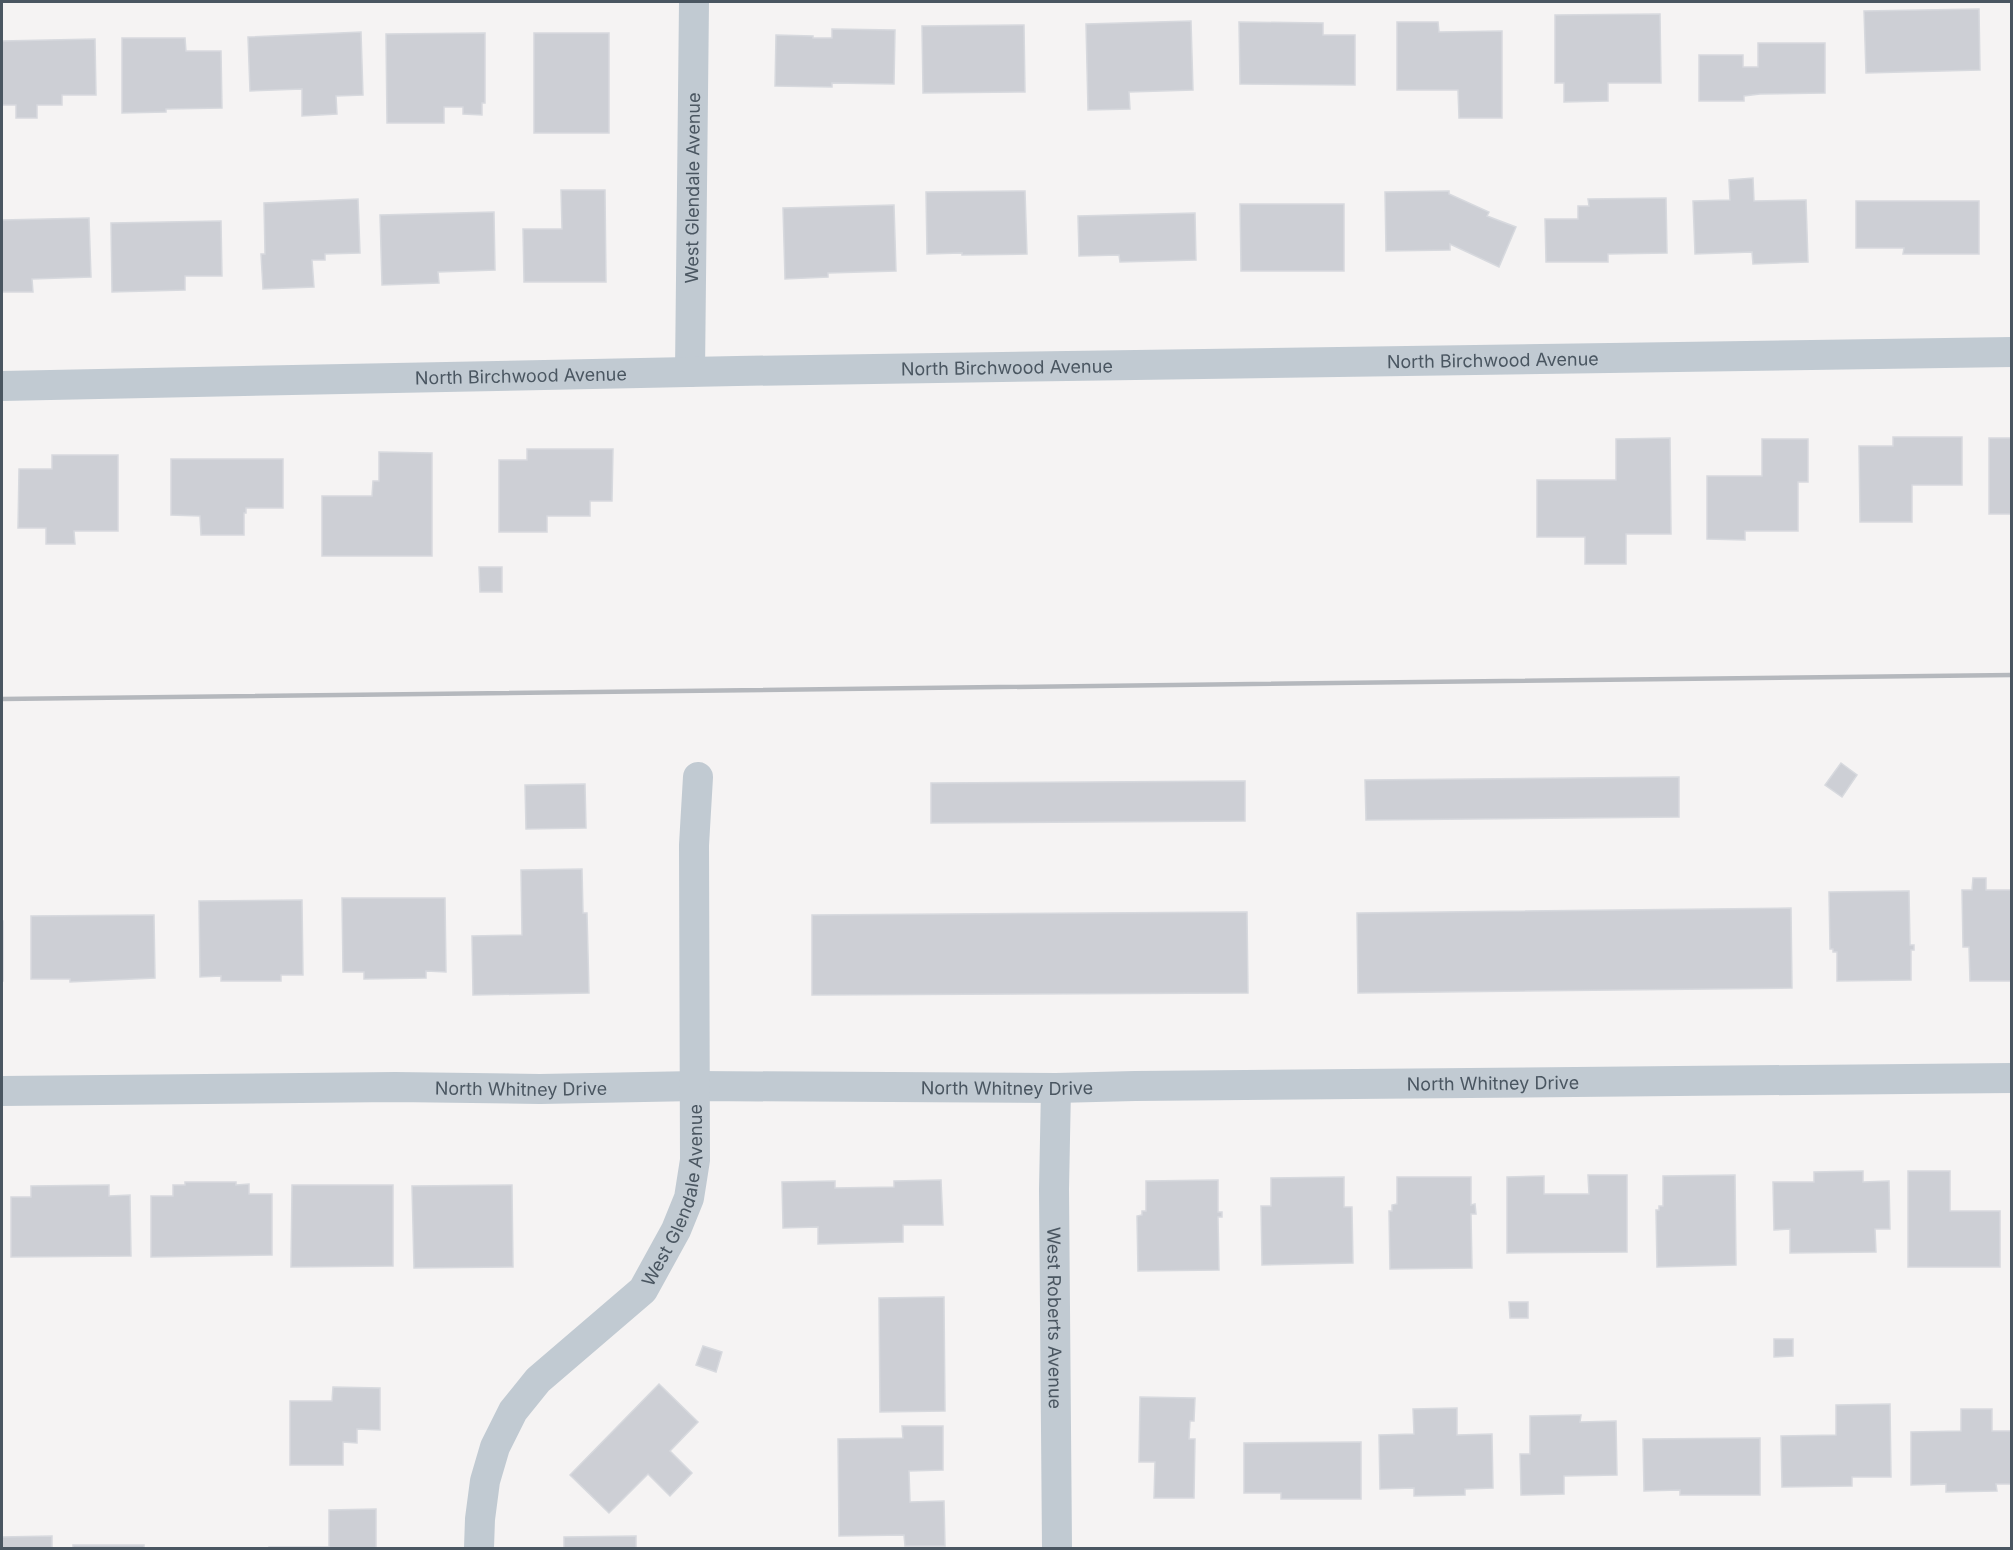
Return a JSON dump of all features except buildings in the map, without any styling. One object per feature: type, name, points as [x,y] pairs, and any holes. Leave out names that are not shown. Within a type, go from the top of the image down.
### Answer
[{"type":"street","name":"West Glendale Avenue","points":[[690,372],[694,2]]},
{"type":"street","name":"North Birchwood Avenue","points":[[2,386],[690,372],[2012,352]]},
{"type":"street","name":"West Glendale Avenue","points":[[479,1548],[485,1481],[495,1447],[513,1411],[538,1380],[643,1290],[676,1230],[689,1198],[695,1160],[694,845],[698,777]]},
{"type":"street","name":"North Whitney Drive","points":[[2,1091],[395,1087],[540,1089],[696,1086],[1056,1088],[2012,1078]]},
{"type":"street","name":"West Roberts Avenue","points":[[1056,1088],[1054,1189],[1057,1548]]},
{"type":"railway","points":[[2,699],[2012,675]]}]
